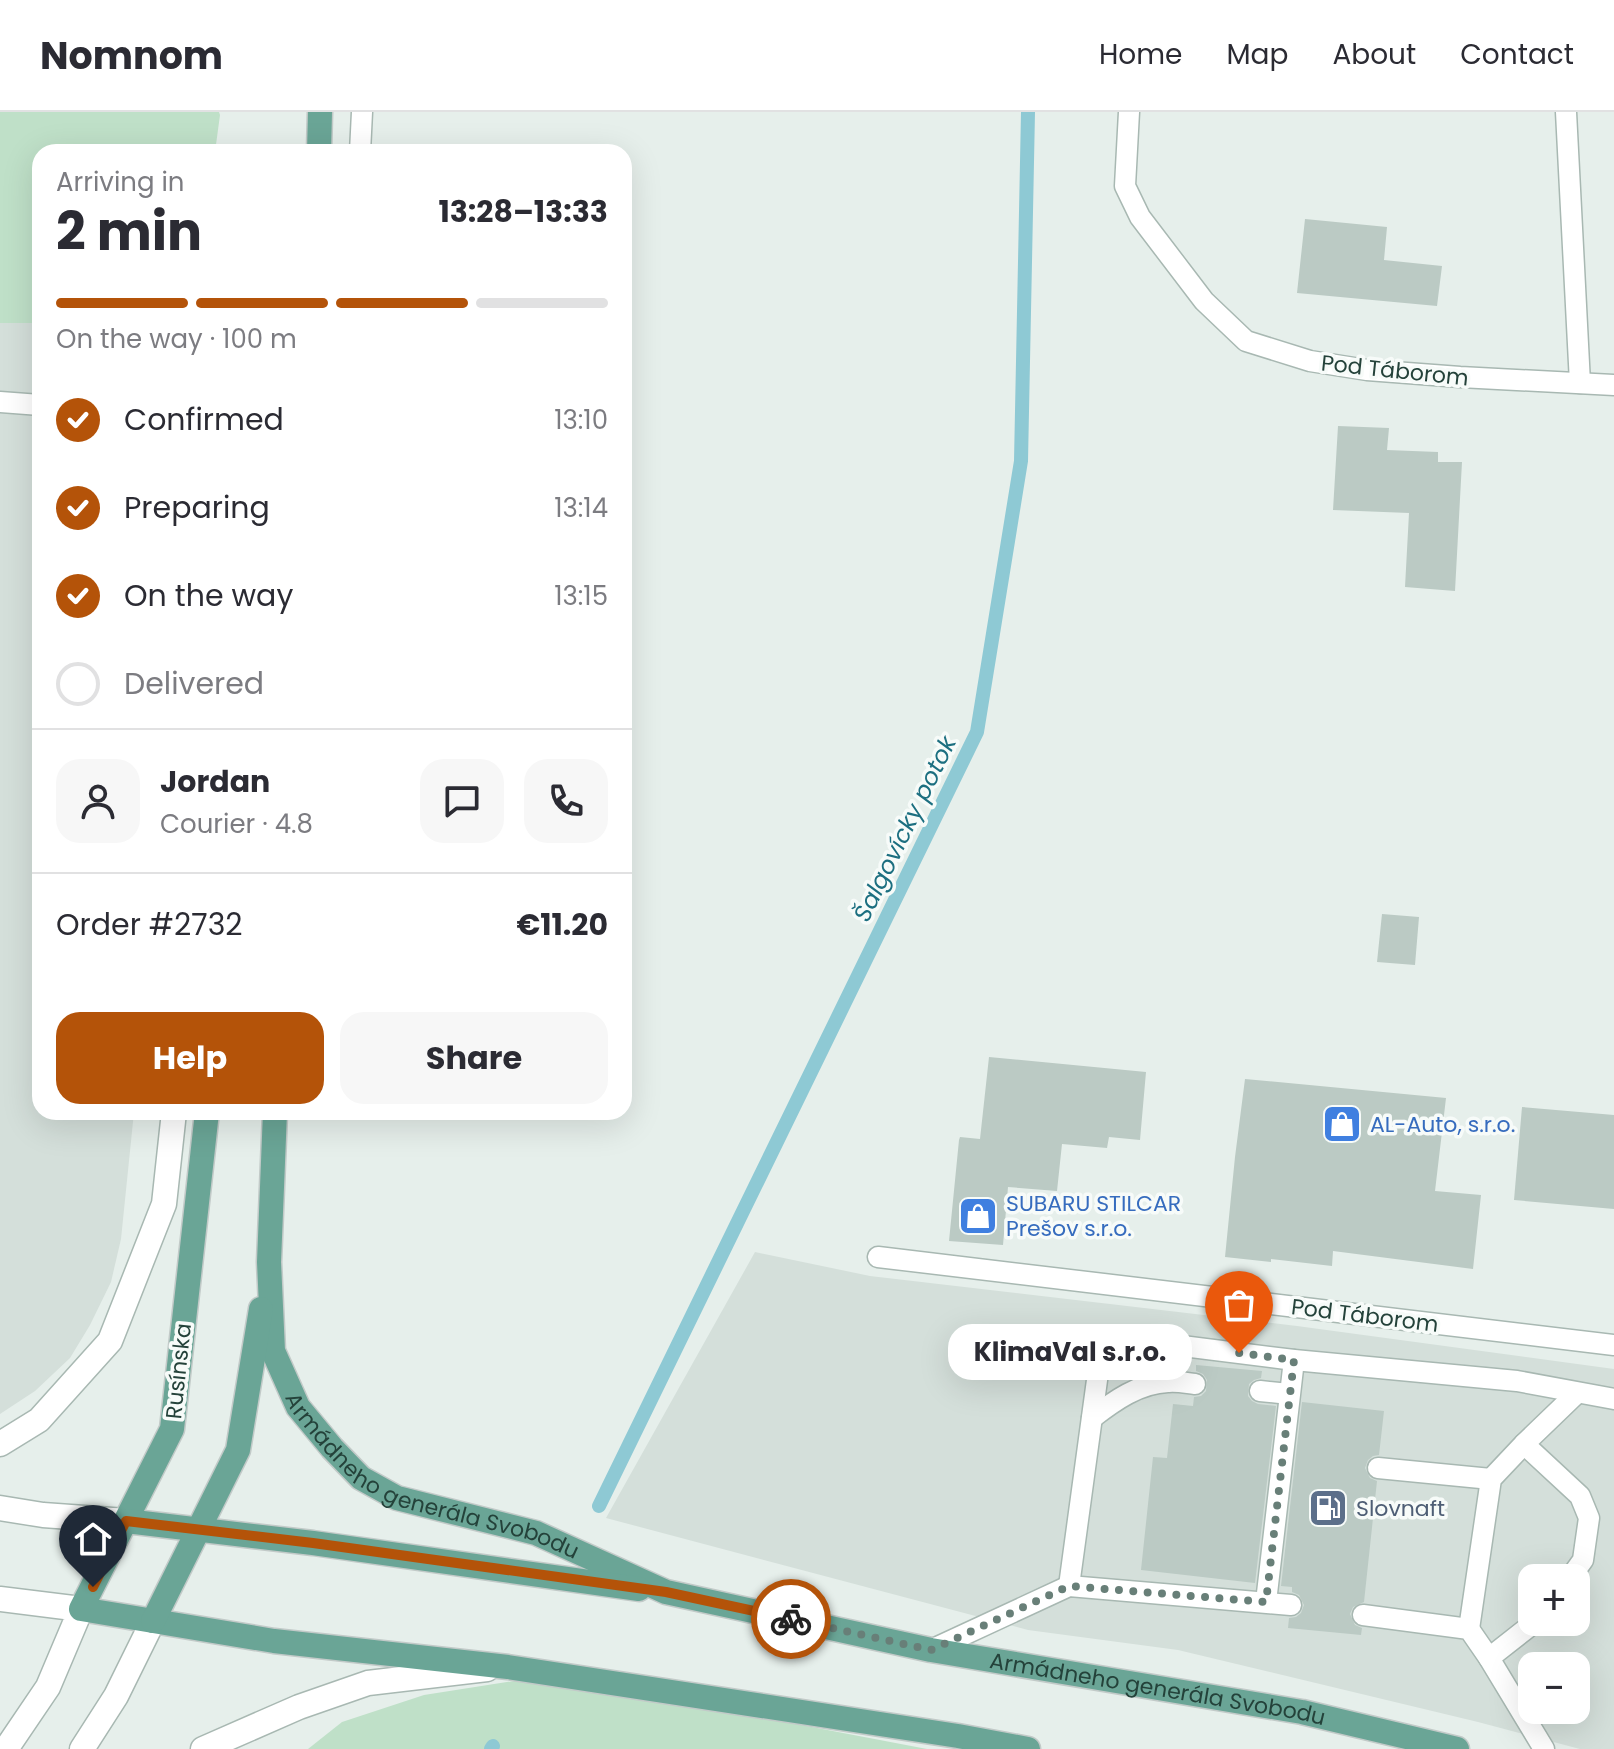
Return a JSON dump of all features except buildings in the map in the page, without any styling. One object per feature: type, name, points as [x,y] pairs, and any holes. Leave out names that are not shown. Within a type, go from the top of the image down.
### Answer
[{"type":"main road","points":[[319,144],[320,112]]},
{"type":"main road","name":"Rusínska","points":[[81,1609],[172,1429],[206,1120]]},
{"type":"main road","points":[[153,1621],[238,1450],[269,1262],[275,1120]]},
{"type":"main road","name":"Armádneho generála Svobodu","points":[[269,1262],[273,1351],[298,1407],[361,1478],[397,1498],[536,1533],[666,1592],[931,1650],[1302,1712],[1457,1749]]},
{"type":"main road","points":[[126,1521],[313,1543],[666,1592]]},
{"type":"main road","points":[[81,1609],[299,1644],[508,1667],[1028,1749]]},
{"type":"street","points":[[0,1444],[39,1420],[110,1341],[164,1204],[173,1120]]},
{"type":"street","points":[[0,1508],[43,1515],[126,1521]]},
{"type":"street","points":[[0,1599],[81,1609],[48,1687],[6,1749]]},
{"type":"street","points":[[82,1749],[116,1696],[153,1621]]},
{"type":"street","points":[[203,1749],[299,1707],[368,1683],[508,1667]]},
{"type":"lane","points":[[360,144],[362,112]]},
{"type":"lane","name":"Pod Táborom","points":[[1129,112],[1125,186],[1140,217],[1204,301],[1246,341],[1310,361],[1367,370],[1614,385]]},
{"type":"lane","points":[[1566,112],[1580,383]]},
{"type":"lane","points":[[0,402],[32,404]]},
{"type":"lane","name":"Pod Táborom","points":[[878,1257],[1614,1345]]},
{"type":"lane","points":[[1069,1586],[1103,1336],[1294,1360],[1517,1381],[1614,1399]]},
{"type":"lane","points":[[1266,1602],[1294,1360]]},
{"type":"lane","points":[[1092,1418],[1113,1402],[1144,1386],[1169,1382],[1195,1384]]},
{"type":"lane","points":[[1260,1391],[1289,1394]]},
{"type":"lane","points":[[1544,1749],[1469,1629],[1491,1479],[1577,1393]]},
{"type":"lane","points":[[1524,1444],[1580,1496],[1589,1518],[1580,1564]]},
{"type":"lane","points":[[1283,1459],[1304,1461]]},
{"type":"lane","points":[[1378,1468],[1491,1479]]},
{"type":"lane","points":[[931,1650],[1069,1586],[1291,1605]]},
{"type":"lane","points":[[1363,1615],[1469,1629]]},
{"type":"lane","points":[[1489,1658],[1518,1635]]},
{"type":"shaded area","points":[[0,323],[32,323],[32,1120],[133,1120],[121,1239],[111,1282],[70,1358],[35,1391],[0,1414]]},
{"type":"shaded area","points":[[755,1252],[870,1276],[1297,1326],[1614,1369],[1614,1749],[1580,1749],[1178,1650],[1028,1630],[606,1518]]},
{"type":"green space","points":[[0,112],[219,112],[216,144],[32,144],[32,323],[0,323]]},
{"type":"green space","points":[[546,1676],[927,1749],[308,1749],[342,1722],[424,1695]]},
{"type":"waterway","name":"Šalgovícky potok","points":[[599,1506],[977,732],[1021,461],[1028,112]]},
{"type":"way so far","points":[[791,1619],[931,1650],[1069,1586],[1266,1602],[1294,1360],[1239,1353]]},
{"type":"place","name":"AL-Auto, s.r.o.","points":[[1342,1124]]},
{"type":"place","name":"SUBARU STILCAR Prešov s.r.o.","points":[[978,1216]]},
{"type":"place","name":"KlimaVal s.r.o.","points":[[1239,1353]]},
{"type":"place","name":"Slovnaft","points":[[1328,1508]]},
{"type":"route","points":[[93,1587],[126,1521],[313,1543],[666,1592],[791,1619]]}]
